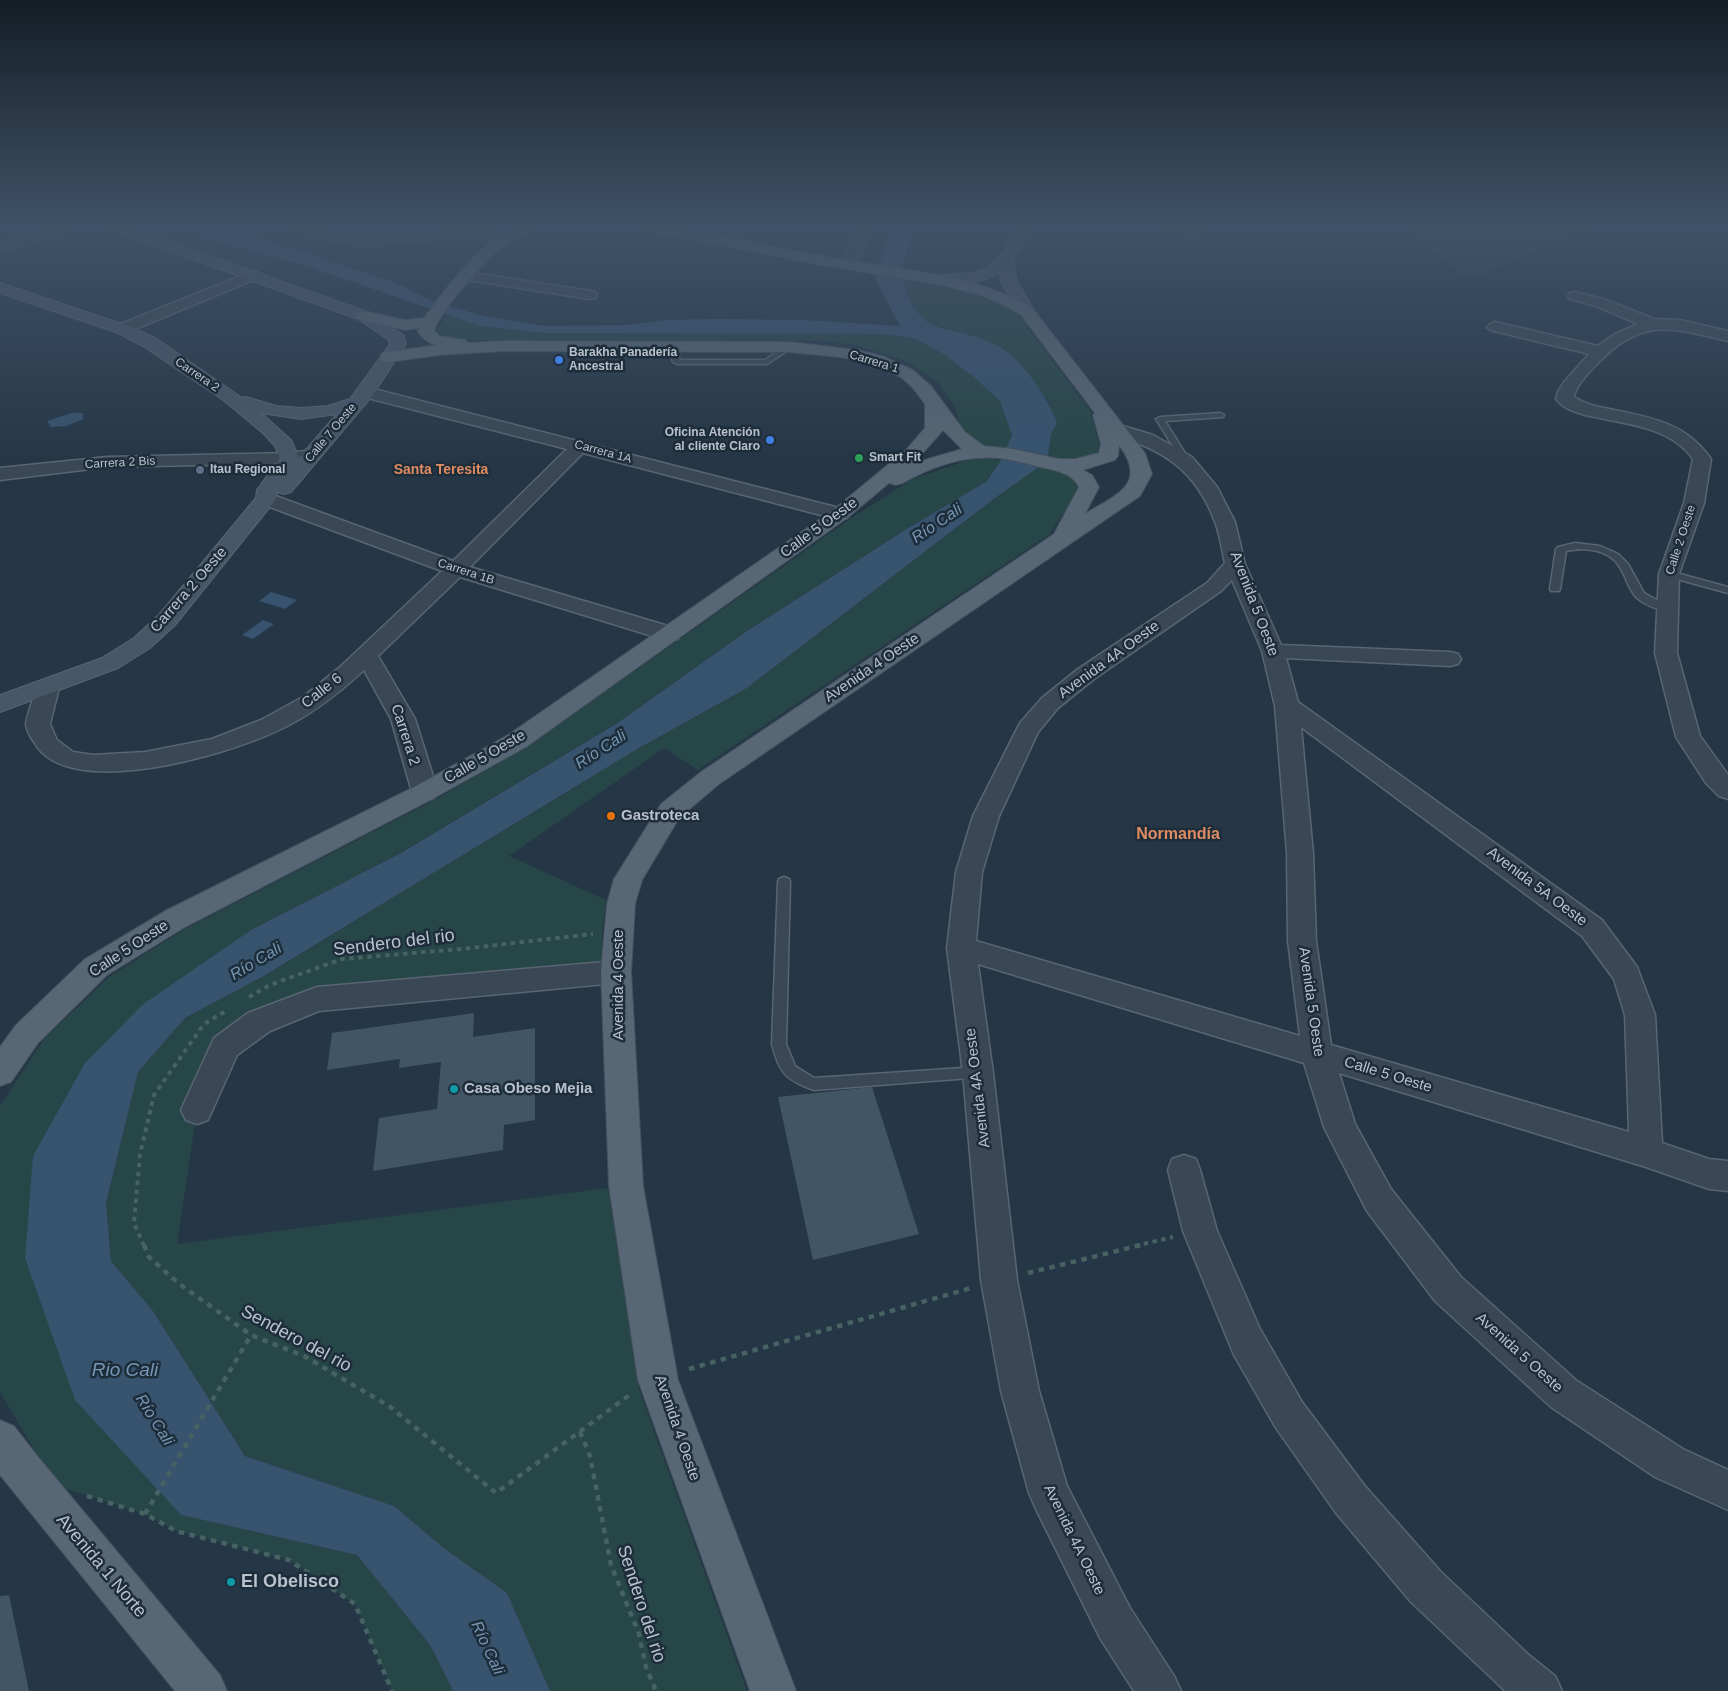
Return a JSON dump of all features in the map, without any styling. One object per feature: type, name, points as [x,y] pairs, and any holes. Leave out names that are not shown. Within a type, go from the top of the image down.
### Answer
[{"type":"main road","points":[[442,304],[430,320],[426,332],[435,340],[502,346]]},
{"type":"main road","name":"Avenida 4 Oeste","points":[[773,1691],[658,1380],[626,1186],[616,972],[621,904],[628,879],[670,811],[710,778],[1133,492],[1142,474],[1138,457],[1027,312],[1016,304]]},
{"type":"main road","points":[[364,316],[405,325],[430,320]]},
{"type":"main road","points":[[388,357],[440,350],[502,346]]},
{"type":"main road","name":"Carrera 1","points":[[502,346],[789,347],[834,350],[875,360],[904,371],[919,383],[958,436],[986,452]]},
{"type":"main road","name":"Calle 5 Oeste","points":[[0,1072],[27,1034],[96,967],[175,919],[425,792],[518,740],[840,514],[914,453],[934,429],[934,402]]},
{"type":"main road","points":[[840,514],[904,474],[946,459],[986,452],[1058,464],[1087,465],[1108,456],[1110,444],[1100,408]]},
{"type":"main road","points":[[1058,464],[1085,479],[1088,487],[1063,538]]},
{"type":"main road","name":"Avenida 1 Norte","points":[[0,1440],[23,1472],[204,1691]]},
{"type":"street","name":"Carrera 2","points":[[47,304],[122,329],[149,342],[228,396],[278,436],[290,458]]},
{"type":"street","points":[[122,329],[183,304]]},
{"type":"street","points":[[331,304],[364,316],[397,338],[398,344],[388,357]]},
{"type":"street","name":"Avenida 4 Oeste","points":[[1022,304],[1027,312]]},
{"type":"street","points":[[1603,304],[1652,324],[1680,325],[1728,336]]},
{"type":"street","name":"Calle 2 Oeste","points":[[1652,324],[1636,329],[1599,351],[1565,390],[1565,399],[1580,408],[1651,424],[1678,435],[1697,449],[1702,459],[1694,503],[1669,574],[1666,653],[1688,737],[1715,777],[1728,790]]},
{"type":"street","points":[[1495,327],[1599,351]]},
{"type":"street","name":"Calle 7 Oeste","points":[[266,499],[280,493],[361,397],[388,357]]},
{"type":"street","name":"Carrera 2","points":[[228,396],[274,412],[289,415],[335,410],[361,397]]},
{"type":"street","name":"Carrera 1A","points":[[361,397],[580,446],[840,514]]},
{"type":"street","name":"Avenida 5 Oeste","points":[[1117,429],[1147,439],[1186,462],[1210,491],[1226,522],[1235,564],[1274,651],[1288,706],[1299,844],[1302,941],[1317,1054],[1340,1127],[1379,1200],[1448,1289],[1564,1394],[1669,1462],[1728,1490]]},
{"type":"street","name":"Carrera 2 Bis","points":[[241,458],[256,453],[278,436]]},
{"type":"street","name":"Calle 6","points":[[48,688],[38,724],[49,747],[62,758],[83,761],[141,762],[182,754],[236,738],[278,721],[311,702],[366,655],[580,446]]},
{"type":"street","name":"Carrera 2 Bis","points":[[0,474],[107,462],[290,458],[312,455]]},
{"type":"street","name":"Carrera 2 Oeste","points":[[0,704],[48,688],[110,663],[142,643],[167,620],[266,499],[267,490],[290,458]]},
{"type":"street","name":"Carrera 1B","points":[[266,499],[456,569],[670,634]]},
{"type":"street","name":"Avenida 4A Oeste","points":[[1159,1691],[1115,1623],[1048,1493],[1020,1391],[999,1280],[978,1073],[961,948],[969,872],[986,816],[1028,729],[1050,703],[1086,674],[1214,587],[1235,564]]},
{"type":"street","points":[[1274,651],[1450,659]]},
{"type":"street","name":"Carrera 2","points":[[366,655],[391,695],[407,730],[425,792]]},
{"type":"street","name":"Avenida 5A Oeste","points":[[1288,706],[1592,928],[1628,974],[1640,1015],[1646,1152]]},
{"type":"street","name":"Calle 5 Oeste","points":[[961,948],[1646,1152],[1709,1174],[1728,1176]]},
{"type":"street","points":[[197,1110],[225,1048],[259,1022],[317,999],[616,972]]},
{"type":"street","points":[[1184,1170],[1200,1230],[1247,1342],[1289,1415],[1350,1499],[1426,1587],[1515,1671],[1540,1691]]},
{"type":"lane","points":[[1186,462],[1160,419],[1220,415]]},
{"type":"lane","points":[[1555,589],[1561,549],[1569,546],[1586,546],[1608,553],[1620,560],[1640,595],[1668,609]]},
{"type":"lane","points":[[1669,574],[1728,590]]},
{"type":"lane","points":[[784,882],[779,1044],[784,1063],[794,1077],[814,1084],[978,1073]]},
{"type":"path","name":"Sendero del rio","points":[[245,1000],[270,985],[342,959],[461,949],[602,933]]},
{"type":"path","name":"Sendero del rio","points":[[229,1010],[204,1024],[154,1095],[140,1154],[134,1223],[149,1257],[178,1283],[251,1335],[304,1356],[389,1406],[496,1493],[580,1432],[590,1456],[611,1565],[639,1634],[646,1667],[656,1691]]},
{"type":"path","points":[[682,1371],[822,1331]]},
{"type":"path","points":[[145,1514],[251,1335]]},
{"type":"path","points":[[580,1432],[639,1388]]},
{"type":"path","points":[[79,1493],[145,1514],[176,1531],[288,1560],[355,1604],[392,1691]]},
{"type":"green space","points":[[913,304],[1001,304],[1016,313],[1090,410],[1100,449],[1096,454],[1087,458],[1063,461],[1048,456],[1051,434],[1057,423],[1047,400],[1027,374],[970,334],[933,325],[918,314]]},
{"type":"green space","points":[[450,315],[480,326],[543,333],[880,334],[914,338],[945,355],[1001,401],[1012,435],[1006,450],[980,445],[961,429],[956,408],[936,380],[903,360],[852,344],[823,341],[462,340],[440,334],[438,329]]},
{"type":"green space","points":[[979,456],[1001,460],[987,481],[905,530],[747,631],[616,724],[401,853],[251,930],[33,1156],[181,1515],[357,1555],[430,1645],[453,1691],[392,1691],[355,1604],[289,1560],[176,1531],[145,1514],[60,1487],[37,1454],[0,1392],[0,1106],[44,1039],[109,977],[185,929],[429,803],[527,747],[853,517],[911,480]]},
{"type":"green space","points":[[1040,466],[1069,473],[1081,487],[1050,534],[698,770],[664,748],[509,856],[606,900],[602,933],[602,974],[317,999],[259,1022],[197,1110],[177,1244],[608,1188],[639,1389],[747,1691],[550,1691],[507,1593],[445,1549],[394,1506],[245,1456],[153,1311],[111,1261],[106,1203],[138,1072],[185,1018],[262,977],[639,748],[747,688],[991,501]]},
{"type":"water","name":"Rio Cali","points":[[417,304],[443,304],[483,316],[545,326],[628,325],[668,320],[715,319],[804,320],[900,326],[888,304],[912,304],[922,317],[933,325],[980,338],[994,344],[1014,357],[1040,390],[1057,423],[1051,434],[1048,456],[1040,466],[991,501],[747,688],[639,748],[262,977],[185,1018],[138,1072],[106,1203],[111,1261],[153,1311],[245,1456],[394,1506],[445,1549],[507,1593],[550,1691],[453,1691],[430,1645],[357,1555],[181,1515],[75,1400],[25,1258],[33,1156],[85,1063],[142,1005],[251,930],[401,853],[616,724],[747,631],[905,530],[987,481],[1001,460],[1012,435],[1000,401],[974,377],[945,355],[914,338],[880,334],[543,333],[480,326]]},
{"type":"water","points":[[72,413],[83,413],[83,419],[67,426],[51,427],[47,421]]},
{"type":"water","points":[[271,592],[297,600],[285,609],[259,601]]},
{"type":"water","points":[[263,620],[274,624],[253,639],[242,635]]},
{"type":"building","points":[[474,1013],[473,1037],[535,1028],[535,1120],[504,1125],[503,1150],[373,1171],[379,1118],[437,1109],[441,1062],[399,1068],[400,1059],[327,1070],[332,1033]]},
{"type":"building","points":[[872,1087],[919,1234],[813,1260],[778,1097]]},
{"type":"building","points":[[9,1595],[29,1691],[0,1691],[0,1596]]},
{"type":"place","name":"Barakha Panadería Ancestral","points":[[559,360]]},
{"type":"place","name":"Oficina Atención al cliente Claro","points":[[770,440]]},
{"type":"place","name":"Smart Fit","points":[[859,458]]},
{"type":"place","name":"Itau Regional","points":[[200,470]]},
{"type":"place","name":"Gastroteca","points":[[611,816]]},
{"type":"place","name":"Casa Obeso Mejìa","points":[[454,1089]]},
{"type":"place","name":"El Obelisco","points":[[231,1582]]},
{"type":"district","name":"Santa Teresita","points":[[441,470]]},
{"type":"district","name":"Normandía","points":[[1178,835]]},
{"type":"water label","name":"Río Cali","points":[[937,524]]},
{"type":"water label","name":"Río Cali","points":[[601,750]]},
{"type":"water label","name":"Río Cali","points":[[256,962]]},
{"type":"water label","name":"Río Cali","points":[[154,1420]]},
{"type":"water label","name":"Río Cali","points":[[487,1648]]}]
